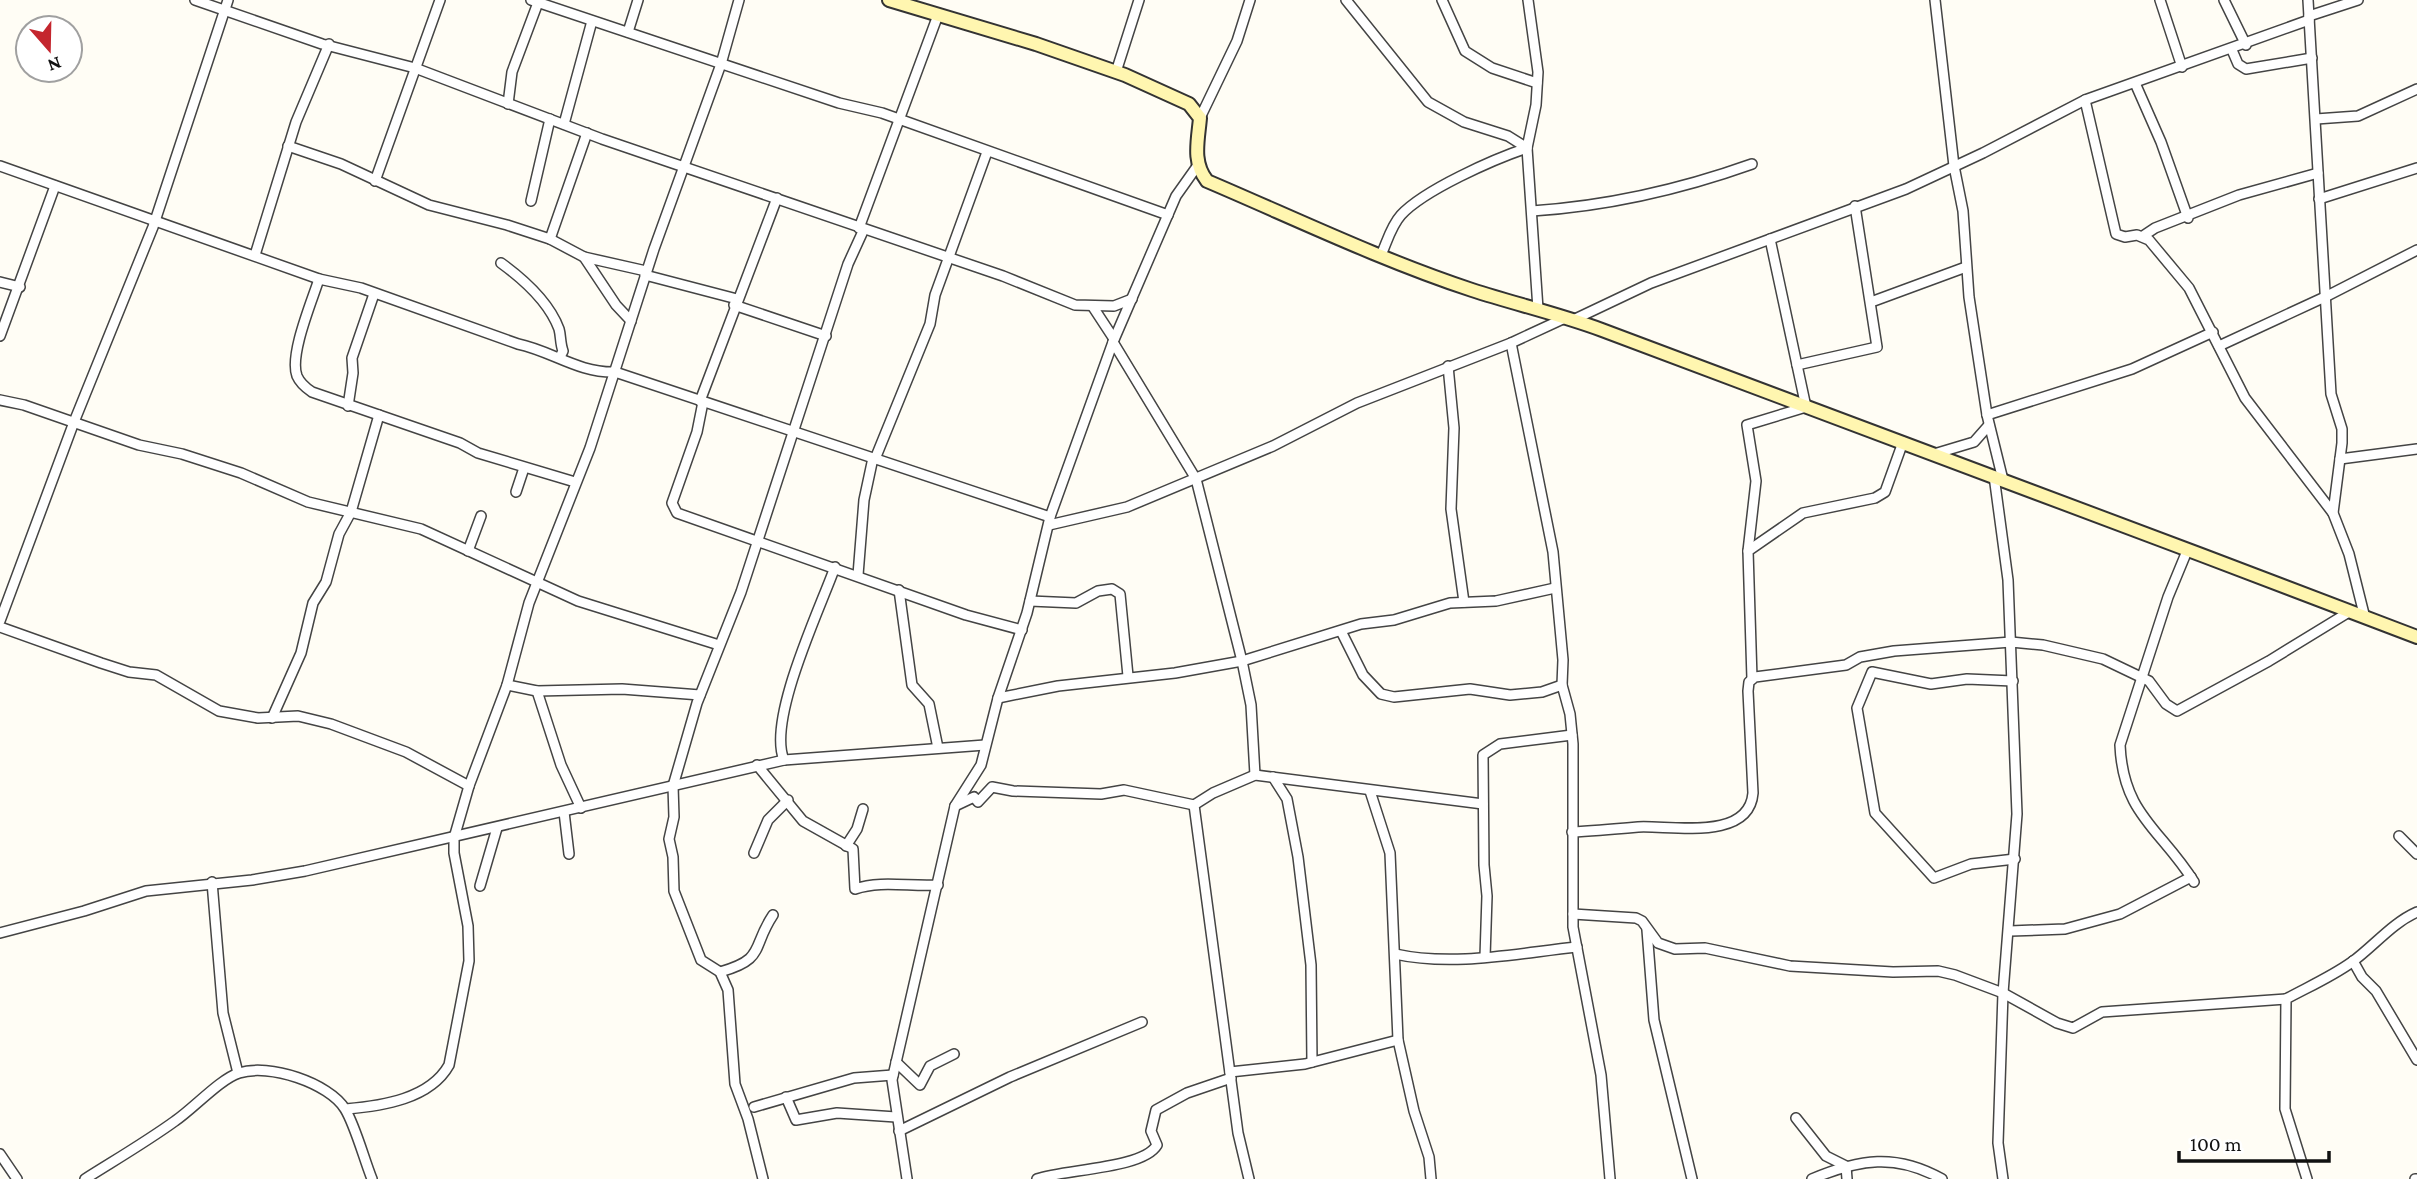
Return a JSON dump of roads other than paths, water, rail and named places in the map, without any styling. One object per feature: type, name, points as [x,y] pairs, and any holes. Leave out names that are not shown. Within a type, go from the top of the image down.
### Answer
[{"type":"street","points":[[195,0],[329,44],[415,68],[587,133],[951,258],[1075,305],[1114,306],[1132,299]]},
{"type":"street","points":[[229,0],[154,223],[74,422],[0,624],[101,663],[156,675],[219,711],[239,716],[298,716],[331,724],[406,752],[469,786]]},
{"type":"street","points":[[375,181],[440,0]]},
{"type":"street","points":[[628,32],[638,0]]},
{"type":"street","points":[[346,1110],[376,1107],[410,1096],[442,1078],[449,1065],[469,961],[468,926],[454,853],[454,838],[469,786],[507,685],[538,580],[615,372],[646,273],[721,64],[739,0]]},
{"type":"street","points":[[889,0],[1116,72],[1189,104],[1200,118]]},
{"type":"street","points":[[1116,72],[1139,0]]},
{"type":"street","points":[[1250,0],[1237,41],[1200,118],[1198,164],[1207,181],[1381,255],[1470,289],[1569,319],[1730,381],[1903,442],[2417,637]]},
{"type":"street","points":[[1346,0],[1428,102],[1464,122],[1508,136],[1527,148]]},
{"type":"street","points":[[1442,0],[1465,51],[1492,68],[1537,83]]},
{"type":"street","points":[[1528,0],[1537,83],[1527,148],[1538,309]]},
{"type":"street","points":[[1935,0],[1954,166],[1963,211],[1966,267],[1998,478],[2008,580],[2013,681],[2015,859],[2003,993],[1998,1143],[2003,1179]]},
{"type":"street","points":[[2160,0],[2182,67]]},
{"type":"street","points":[[2224,0],[2246,45]]},
{"type":"street","points":[[2308,0],[2331,394],[2342,429],[2333,513]]},
{"type":"street","points":[[0,166],[154,223],[560,357],[582,369],[615,372],[1049,521],[1127,507],[1310,430],[1357,403],[1511,343],[1651,283],[1906,188],[2085,100],[2246,45],[2358,0]]},
{"type":"street","points":[[508,104],[512,72],[536,1],[900,121],[1168,215]]},
{"type":"street","points":[[763,1179],[748,1119],[735,1084],[728,990],[720,972],[701,960],[674,891],[673,857],[669,839],[674,817],[673,786],[700,695],[741,592],[755,541],[848,264],[938,15]]},
{"type":"street","points":[[564,124],[592,20]]},
{"type":"street","points":[[255,255],[266,230],[288,146],[329,44]]},
{"type":"street","points":[[2232,50],[2238,64],[2246,69],[2312,58]]},
{"type":"street","points":[[2134,83],[2161,142],[2188,218]]},
{"type":"street","points":[[2316,119],[2358,116],[2417,89]]},
{"type":"street","points":[[2085,100],[2112,227],[2120,236],[2143,236],[2155,228],[2188,218],[2239,195],[2318,173]]},
{"type":"street","points":[[531,201],[550,118]]},
{"type":"street","points":[[550,239],[587,133]]},
{"type":"street","points":[[288,146],[341,164],[429,205],[550,239],[584,257],[646,273],[736,302],[826,336]]},
{"type":"street","points":[[1381,255],[1394,226],[1405,211],[1464,176],[1527,148]]},
{"type":"street","points":[[858,575],[864,500],[874,459],[930,324],[935,295],[951,258],[962,217],[987,152]]},
{"type":"street","points":[[1532,211],[1622,202],[1676,189],[1752,163]]},
{"type":"street","points":[[908,1177],[896,1117],[893,1074],[955,806],[981,765],[998,698],[1022,630],[1049,521],[1114,340],[1176,196],[1198,164]]},
{"type":"street","points":[[2319,199],[2417,168]]},
{"type":"street","points":[[0,336],[55,186]]},
{"type":"street","points":[[777,198],[736,302],[702,402],[672,509],[966,615],[1022,630]]},
{"type":"street","points":[[1797,365],[1877,346],[1855,206]]},
{"type":"street","points":[[2143,236],[2189,288],[2245,398],[2333,513],[2349,554],[2365,618]]},
{"type":"street","points":[[1770,239],[1806,407]]},
{"type":"street","points":[[2219,346],[2327,296],[2417,250]]},
{"type":"street","points":[[584,257],[616,305],[631,321]]},
{"type":"street","points":[[500,263],[530,283],[560,330],[559,340],[563,351],[560,357]]},
{"type":"street","points":[[1871,302],[1966,267]]},
{"type":"street","points":[[319,279],[301,335],[296,371],[298,378],[312,392],[524,468],[575,482]]},
{"type":"street","points":[[0,282],[20,287]]},
{"type":"street","points":[[348,406],[354,373],[352,358],[374,294]]},
{"type":"street","points":[[1093,307],[1196,479],[1251,705],[1255,775]]},
{"type":"street","points":[[1934,454],[1974,442],[1988,420],[2132,369],[2213,332]]},
{"type":"street","points":[[1511,343],[1553,552],[1563,660],[1562,685],[1572,735],[1573,914],[1601,1074],[1610,1179]]},
{"type":"street","points":[[1448,366],[1454,428],[1451,509],[1464,602]]},
{"type":"street","points":[[0,400],[139,445],[204,461],[308,502],[422,529],[538,580],[550,589],[578,601],[719,645]]},
{"type":"street","points":[[1572,832],[1640,827],[1693,830],[1718,825],[1746,813],[1752,804],[1747,712],[1749,682],[1752,679],[1748,551],[1756,481],[1747,425],[1806,407]]},
{"type":"street","points":[[272,718],[301,653],[313,603],[326,582],[339,534],[351,512],[379,415]]},
{"type":"street","points":[[1748,551],[1804,513],[1875,498],[1885,492],[1903,442]]},
{"type":"street","points":[[2340,459],[2417,449]]},
{"type":"street","points":[[516,492],[524,468]]},
{"type":"street","points":[[468,551],[481,516]]},
{"type":"street","points":[[2010,931],[2064,929],[2120,914],[2193,879],[2182,861],[2136,810],[2121,764],[2120,745],[2141,677],[2187,551]]},
{"type":"street","points":[[784,760],[779,747],[781,717],[835,567]]},
{"type":"street","points":[[998,698],[1128,676],[1175,673],[1242,661],[1341,631],[1464,602],[1496,601],[1555,588]]},
{"type":"street","points":[[1030,601],[1076,603],[1098,591],[1112,589],[1120,594],[1128,676]]},
{"type":"street","points":[[899,590],[912,685],[929,704],[938,748]]},
{"type":"street","points":[[1752,679],[1846,665],[1860,657],[1894,651],[2011,642],[2063,648],[2103,659],[2149,681],[2166,704],[2177,711],[2269,661],[2349,612]]},
{"type":"street","points":[[1341,631],[1363,675],[1381,694],[1394,698],[1470,689],[1510,695],[1542,692],[1562,685]]},
{"type":"street","points":[[2013,681],[1967,679],[1931,684],[1871,672],[1857,708],[1875,813],[1934,878],[1971,864],[2015,859]]},
{"type":"street","points":[[507,685],[537,691],[622,689],[700,695]]},
{"type":"street","points":[[537,691],[561,765],[581,808]]},
{"type":"street","points":[[1485,957],[1487,896],[1482,766],[1487,750],[1517,741],[1572,735]]},
{"type":"street","points":[[0,933],[146,891],[212,882],[252,880],[305,871],[757,765],[784,760],[985,745]]},
{"type":"street","points":[[757,765],[803,821],[853,849],[855,889],[874,882],[907,887],[938,886]]},
{"type":"street","points":[[955,806],[974,797],[978,802],[982,800],[992,787],[1013,791],[1101,793],[1124,790],[1194,805],[1255,775],[1483,804]]},
{"type":"street","points":[[1273,777],[1287,799],[1298,857],[1311,965],[1312,1062]]},
{"type":"street","points":[[1370,791],[1390,853],[1398,1040],[1414,1111],[1429,1157],[1431,1179]]},
{"type":"street","points":[[754,853],[768,820],[788,800]]},
{"type":"street","points":[[1194,805],[1238,1133],[1249,1179]]},
{"type":"street","points":[[846,846],[857,828],[863,809]]},
{"type":"street","points":[[564,812],[569,854]]},
{"type":"street","points":[[480,886],[497,828]]},
{"type":"street","points":[[2399,836],[2417,854]]},
{"type":"street","points":[[212,882],[223,1013],[239,1073]]},
{"type":"street","points":[[1573,914],[1636,918],[1658,943],[1675,949],[1705,948],[1790,965],[1893,972],[1938,971],[2003,993],[2057,1023],[2073,1028],[2102,1012],[2286,999],[2321,982],[2353,961],[2394,926],[2417,912]]},
{"type":"street","points":[[720,972],[744,965],[752,959],[773,915]]},
{"type":"street","points":[[1647,928],[1654,1020],[1692,1179]]},
{"type":"street","points":[[1395,954],[1415,958],[1485,957],[1577,947]]},
{"type":"street","points":[[2353,961],[2362,977],[2380,997],[2417,1060]]},
{"type":"street","points":[[2286,999],[2284,1109],[2307,1179]]},
{"type":"street","points":[[899,1131],[1010,1077],[1142,1023]]},
{"type":"street","points":[[1037,1179],[1057,1172],[1123,1163],[1152,1152],[1157,1146],[1151,1131],[1156,1110],[1187,1093],[1231,1075],[1312,1062],[1398,1040]]},
{"type":"street","points":[[896,1062],[920,1085],[930,1066],[954,1054]]},
{"type":"street","points":[[85,1179],[176,1121],[239,1073],[284,1074],[313,1083],[330,1093],[346,1110],[372,1179]]},
{"type":"street","points":[[754,1107],[854,1079],[893,1074]]},
{"type":"street","points":[[786,1097],[796,1120],[837,1113],[896,1117]]},
{"type":"street","points":[[1796,1118],[1826,1156],[1846,1166]]},
{"type":"street","points":[[0,1154],[17,1179]]},
{"type":"street","points":[[1812,1179],[1862,1161],[1896,1161],[1919,1167],[1942,1179]]},
{"type":"street","points":[[1846,1166],[1847,1179]]}]
